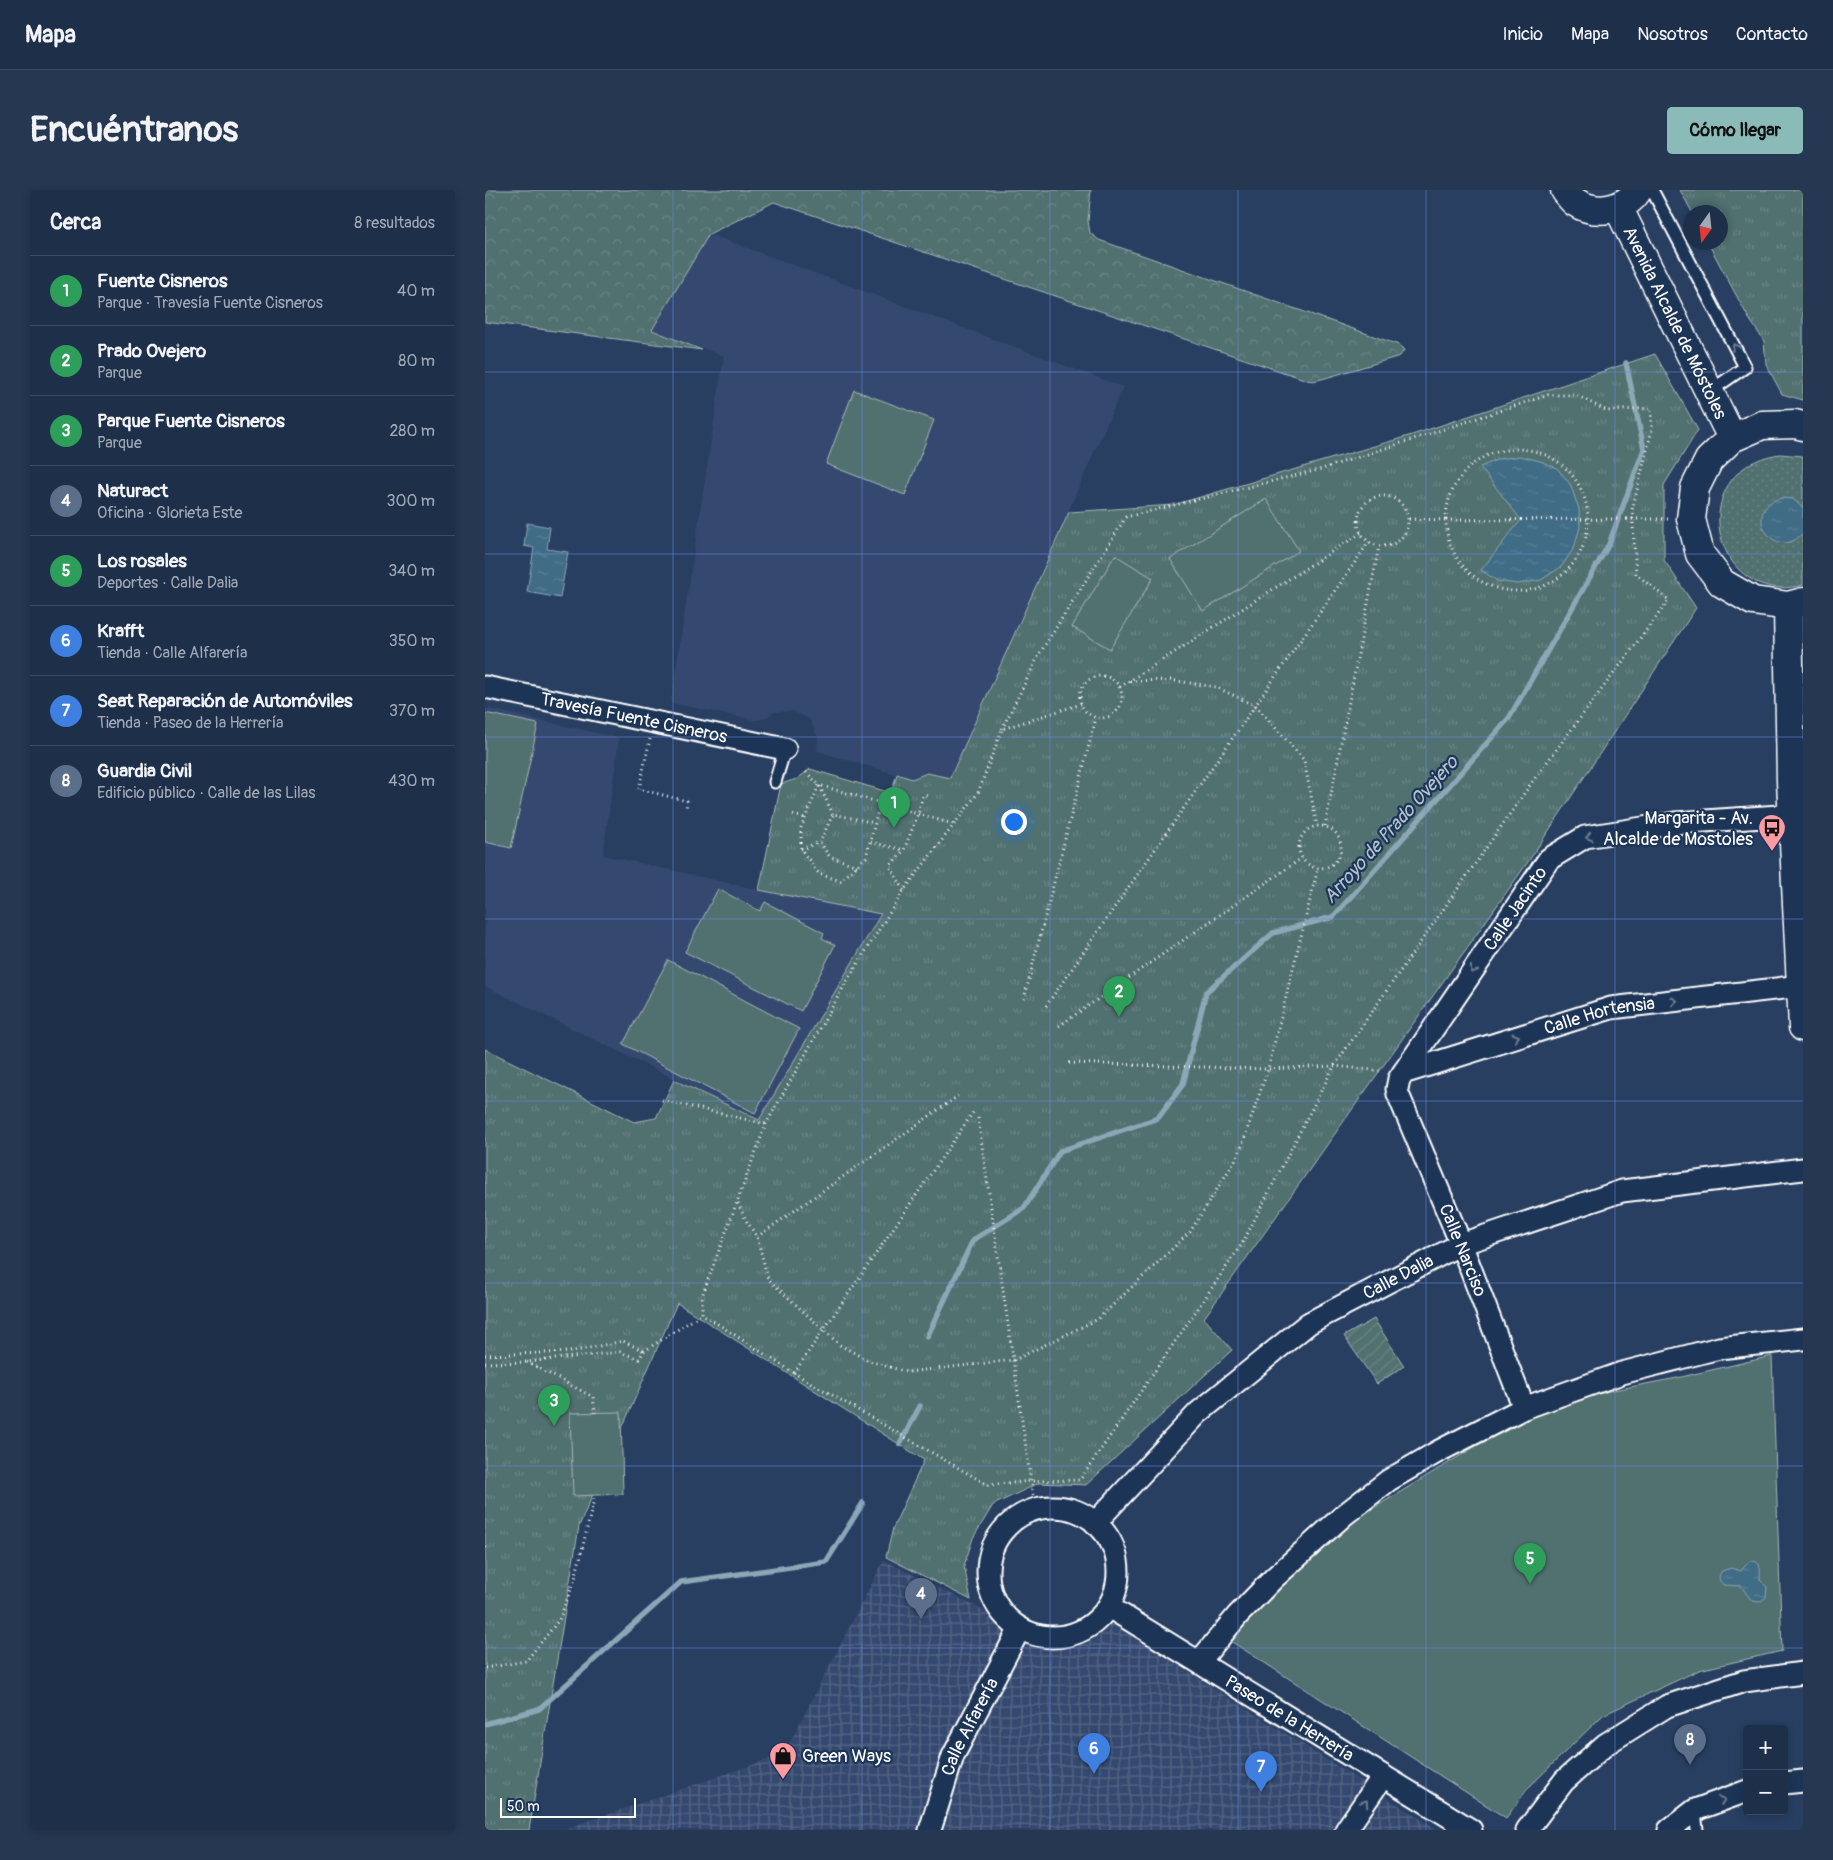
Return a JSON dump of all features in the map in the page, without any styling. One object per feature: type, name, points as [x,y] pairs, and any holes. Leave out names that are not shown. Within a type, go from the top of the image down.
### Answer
[{"type":"street","points":[[1565,190],[1575,202],[1595,210],[1618,207],[1633,197],[1638,190]]},
{"type":"street","name":"Avenida Alcalde de Móstoles","points":[[1618,207],[1732,438]]},
{"type":"street","points":[[1803,426],[1795,424],[1762,425],[1732,438],[1709,460],[1695,488],[1691,519],[1700,554],[1722,583],[1753,601],[1796,604],[1793,815],[1799,860],[1803,1027]]},
{"type":"street","name":"Travesía Fuente Cisneros","points":[[485,687],[785,749]]},
{"type":"street","name":"Calle Jacinto","points":[[1398,1094],[1397,1084],[1403,1073],[1549,859],[1585,837],[1675,823],[1793,815]]},
{"type":"street","name":"Calle Hortensia","points":[[1403,1073],[1611,1008],[1801,986]]},
{"type":"street","points":[[1439,1020],[1439,1040],[1446,1049],[1458,1050],[1486,1047]]},
{"type":"street","name":"Calle Narciso","points":[[1398,1094],[1461,1244],[1524,1408]]},
{"type":"street","name":"Calle Dalia","points":[[1095,1523],[1198,1412],[1309,1323],[1461,1244],[1621,1191],[1803,1169]]},
{"type":"street","points":[[1199,1662],[1238,1615],[1274,1578],[1344,1515],[1389,1480],[1439,1451],[1524,1408],[1622,1373],[1719,1348],[1803,1339]]},
{"type":"street","points":[[1056,1508],[1077,1512],[1095,1523],[1110,1540],[1118,1562],[1118,1578],[1115,1593],[1109,1607],[1095,1622],[1072,1634],[1058,1637],[1038,1636],[1020,1628],[1005,1616],[995,1600],[989,1582],[989,1564],[994,1546],[1004,1530],[1018,1518],[1035,1510],[1056,1508]]},
{"type":"street","name":"Paseo de la Herrería","points":[[1109,1607],[1471,1830]]},
{"type":"street","name":"Calle Alfarería","points":[[930,1830],[953,1756],[1020,1628]]},
{"type":"street","points":[[1527,1830],[1564,1781],[1606,1744],[1667,1706],[1744,1681],[1803,1673]]},
{"type":"street","points":[[1346,1830],[1383,1776]]},
{"type":"street","points":[[1788,1783],[1803,1781]]},
{"type":"street","points":[[1669,1830],[1696,1820],[1743,1792]]},
{"type":"lane","points":[[1652,190],[1745,367],[1709,392]]},
{"type":"lane","points":[[775,782],[785,749]]},
{"type":"path","points":[[1576,394],[1607,411],[1651,408],[1652,430],[1632,510],[1636,574],[1669,600],[1535,778],[1334,1066],[1242,1244],[1080,1480],[1031,1481],[988,1485],[794,1373],[702,1314],[702,1296],[766,1124],[848,980],[904,890],[978,792],[1002,729],[1040,653],[1126,517],[1322,469],[1548,395],[1576,394]]},
{"type":"path","points":[[1505,449],[1529,449],[1551,457],[1570,472],[1583,492],[1589,515],[1586,539],[1577,560],[1561,577],[1540,587],[1517,591],[1495,588],[1474,577],[1458,560],[1448,539],[1446,520],[1451,493],[1463,472],[1482,457],[1505,449]]},
{"type":"path","points":[[1386,496],[1396,499],[1404,507],[1409,519],[1404,536],[1391,545],[1379,546],[1369,542],[1361,533],[1359,516],[1367,502],[1375,497],[1386,496]]},
{"type":"path","points":[[1409,519],[1691,519]]},
{"type":"path","points":[[1120,687],[1361,533]]},
{"type":"path","points":[[1046,1006],[1369,542]]},
{"type":"path","points":[[1325,826],[1379,546]]},
{"type":"path","points":[[1104,676],[1115,681],[1120,687],[1122,703],[1117,712],[1107,718],[1096,718],[1088,714],[1081,704],[1082,688],[1095,677],[1104,676]]},
{"type":"path","points":[[1130,681],[1170,680],[1217,687],[1256,706],[1304,760],[1317,826]]},
{"type":"path","points":[[1002,729],[1081,704]]},
{"type":"path","points":[[1024,999],[1096,718]]},
{"type":"path","points":[[650,739],[639,789],[687,800],[685,810]]},
{"type":"path","points":[[806,772],[819,786],[833,814]]},
{"type":"path","points":[[819,786],[953,824]]},
{"type":"path","points":[[819,786],[801,828],[801,849],[819,874],[841,881],[866,857],[881,803]]},
{"type":"path","points":[[904,890],[890,866],[904,850],[923,795],[928,796]]},
{"type":"path","points":[[833,814],[875,823]]},
{"type":"path","points":[[801,849],[820,842],[833,814]]},
{"type":"path","points":[[793,815],[805,818]]},
{"type":"path","points":[[1317,826],[1325,826],[1337,834],[1341,843],[1339,856],[1329,866],[1318,868],[1309,865],[1302,858],[1299,845],[1305,832],[1317,826]]},
{"type":"path","points":[[820,842],[829,856],[857,866]]},
{"type":"path","points":[[870,842],[904,850]]},
{"type":"path","points":[[1059,1026],[1302,858]]},
{"type":"path","points":[[738,1202],[757,1238],[768,1279],[839,1345],[869,1361],[907,1372],[1014,1360],[1098,1318],[1190,1232],[1239,1154],[1268,1069],[1318,868]]},
{"type":"path","points":[[1069,1063],[1268,1069],[1334,1066],[1403,1073]]},
{"type":"path","points":[[757,1238],[958,1096]]},
{"type":"path","points":[[662,1100],[766,1124]]},
{"type":"path","points":[[794,1373],[973,1111]]},
{"type":"path","points":[[978,1118],[1035,1510]]},
{"type":"path","points":[[485,1362],[527,1362],[620,1352],[639,1359],[644,1350],[702,1314]]},
{"type":"path","points":[[485,1354],[570,1352],[623,1341],[644,1350]]},
{"type":"path","points":[[527,1362],[593,1397],[595,1412]]},
{"type":"path","points":[[485,1668],[526,1661],[559,1620],[575,1579],[595,1495]]},
{"type":"shaded area","points":[[709,234],[1123,387],[950,778],[927,773],[912,779],[817,751],[818,737],[809,719],[793,711],[774,712],[763,719],[755,720],[671,703],[724,356],[652,330]]},
{"type":"shaded area","points":[[485,708],[619,738],[603,855],[759,890],[881,914],[759,1120],[485,986]]},
{"type":"shaded area","points":[[884,1560],[1051,1645],[1084,1638],[1111,1623],[1438,1830],[562,1830],[784,1754]]},
{"type":"green space","points":[[485,190],[1091,190],[1088,221],[1090,233],[1099,240],[1399,345],[1404,350],[1400,356],[1322,379],[1307,380],[774,202],[709,234],[652,330],[702,350],[485,322]]},
{"type":"green space","points":[[1680,190],[1803,190],[1803,400],[1782,394],[1766,364],[1764,341],[1748,317],[1712,250],[1728,250],[1728,205],[1688,205]]},
{"type":"green space","points":[[1655,354],[1698,430],[1664,485],[1664,560],[1696,608],[1528,862],[1204,1318],[1232,1350],[1086,1485],[1039,1483],[993,1505],[973,1538],[964,1566],[971,1600],[886,1557],[893,1528],[924,1460],[677,1303],[579,1526],[529,1830],[485,1830],[485,1049],[634,1122],[656,1118],[674,1080],[759,1120],[881,914],[759,890],[781,784],[797,779],[810,769],[891,793],[897,774],[912,779],[927,773],[950,778],[1069,512],[1173,505],[1412,435]]},
{"type":"green space","points":[[854,390],[934,420],[905,495],[826,464]]},
{"type":"green space","points":[[1780,454],[1803,456],[1803,585],[1772,587],[1747,577],[1730,558],[1720,534],[1720,508],[1729,484],[1749,465]]},
{"type":"green space","points":[[1266,499],[1299,551],[1203,611],[1170,559]]},
{"type":"green space","points":[[1115,555],[1153,578],[1110,649],[1072,627]]},
{"type":"green space","points":[[485,713],[538,724],[511,848],[485,842]]},
{"type":"green space","points":[[718,889],[760,911],[765,902],[824,933],[822,938],[835,945],[801,1011],[685,952]]},
{"type":"green space","points":[[668,960],[799,1029],[755,1113],[623,1044]]},
{"type":"green space","points":[[1374,1319],[1404,1366],[1377,1384],[1344,1336]]},
{"type":"green space","points":[[1772,1356],[1782,1651],[1699,1670],[1603,1715],[1529,1787],[1506,1818],[1229,1640],[1262,1602],[1354,1520],[1529,1414],[1609,1391],[1677,1378]]},
{"type":"green space","points":[[621,1412],[623,1494],[573,1496],[570,1413]]},
{"type":"water","points":[[1520,456],[1557,468],[1570,484],[1579,509],[1580,527],[1574,548],[1561,567],[1541,580],[1517,584],[1497,581],[1481,570],[1521,520],[1480,467],[1499,459]]},
{"type":"water","points":[[1781,498],[1793,499],[1803,508],[1803,533],[1792,541],[1782,543],[1773,539],[1766,532],[1762,522],[1763,513],[1769,504]]},
{"type":"water","points":[[527,523],[550,527],[547,549],[568,552],[560,598],[527,592],[534,548],[524,546]]},
{"type":"water","points":[[1749,1561],[1759,1564],[1760,1580],[1767,1587],[1766,1597],[1760,1602],[1752,1601],[1741,1586],[1724,1585],[1719,1577],[1722,1571],[1731,1568],[1741,1571]]},
{"type":"waterway","name":"Arroyo de Prado Ovejero","points":[[927,1337],[973,1240],[1024,1208],[1060,1151],[1158,1118],[1183,1084],[1206,992],[1273,933],[1333,917],[1509,718],[1609,544],[1644,449],[1626,363]]},
{"type":"waterway","name":"Arroyo de Prado Ovejero","points":[[900,1444],[920,1406]]},
{"type":"waterway","name":"Arroyo de Prado Ovejero","points":[[485,1724],[539,1709],[681,1582],[826,1562],[863,1503]]},
{"type":"place","name":"Fuente Cisneros","points":[[894,828]]},
{"type":"place","name":"Margarita - Av. Alcalde de Mostoles","points":[[1772,852]]},
{"type":"place","name":"Prado Ovejero","points":[[1119,1017]]},
{"type":"place","name":"Parque Fuente Cisneros","points":[[554,1426]]},
{"type":"place","name":"Los rosales","points":[[1530,1584]]},
{"type":"place","name":"Naturact","points":[[921,1619]]},
{"type":"place","name":"Guardia Civil","points":[[1690,1765]]},
{"type":"place","name":"Krafft","points":[[1094,1774]]},
{"type":"place","name":"Green Ways","points":[[783,1780]]},
{"type":"place","name":"Seat Reparación de Automóviles","points":[[1261,1792]]}]
